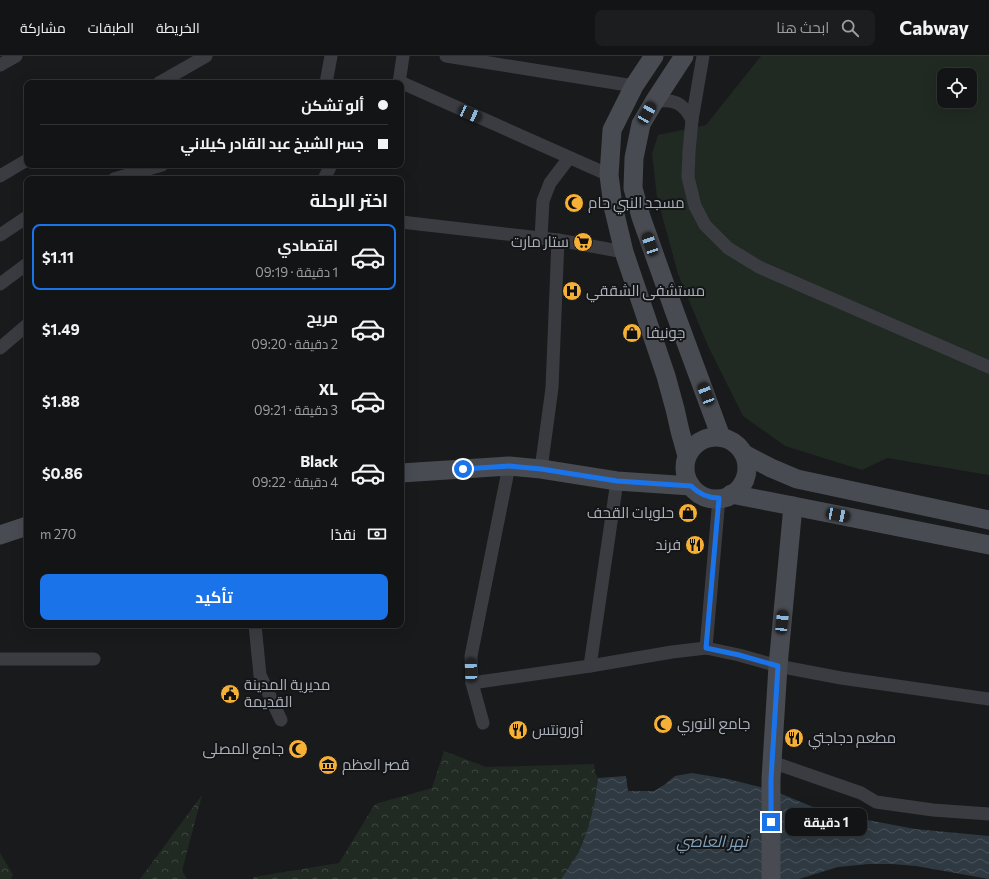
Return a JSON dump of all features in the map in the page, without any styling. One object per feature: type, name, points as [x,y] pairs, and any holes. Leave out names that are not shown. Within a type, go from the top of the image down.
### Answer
[{"type":"main road","points":[[654,56],[634,86],[612,130],[609,175],[624,252],[666,376],[687,456]]},
{"type":"main road","points":[[684,56],[641,124],[634,158],[633,188],[651,246],[721,437]]},
{"type":"main road","points":[[725,496],[738,489],[744,481],[746,472],[744,454],[738,446],[730,440],[721,437],[711,437],[701,440],[693,447],[687,456],[685,466],[686,476],[691,486],[696,492],[703,496],[711,498],[725,496],[793,506],[989,545]]},
{"type":"main road","points":[[744,454],[797,479],[989,520]]},
{"type":"main road","points":[[404,473],[509,466],[541,469],[617,481],[691,486]]},
{"type":"main road","points":[[771,879],[772,770],[778,666],[793,506]]},
{"type":"main road","points":[[0,535],[24,527]]},
{"type":"street","points":[[0,65],[16,56]]},
{"type":"street","points":[[164,80],[206,56]]},
{"type":"street","points":[[327,80],[331,56]]},
{"type":"street","points":[[399,80],[403,56]]},
{"type":"street","points":[[446,56],[634,86]]},
{"type":"street","points":[[703,56],[692,120],[688,176],[694,206],[705,225],[728,248],[759,267],[989,366]]},
{"type":"street","points":[[404,84],[609,175]]},
{"type":"street","points":[[654,102],[670,100],[677,103],[684,107],[692,120]]},
{"type":"street","points":[[540,238],[543,201],[550,183],[569,158]]},
{"type":"street","points":[[0,176],[24,162]]},
{"type":"street","points":[[124,176],[152,168]]},
{"type":"street","points":[[0,235],[24,219]]},
{"type":"street","points":[[404,222],[558,240],[624,252]]},
{"type":"street","points":[[541,469],[552,388],[558,240]]},
{"type":"street","points":[[0,284],[24,266]]},
{"type":"street","points":[[0,348],[24,328]]},
{"type":"street","points":[[483,723],[472,683],[471,656],[509,466]]},
{"type":"street","points":[[590,666],[617,481]]},
{"type":"street","points":[[706,648],[725,496]]},
{"type":"street","points":[[255,628],[260,675],[281,720]]},
{"type":"street","points":[[472,683],[706,648],[739,655],[778,666],[842,678],[989,699]]},
{"type":"street","points":[[0,659],[94,659]]},
{"type":"street","points":[[772,770],[860,793],[876,802],[934,810],[989,814]]},
{"type":"green space","points":[[761,56],[989,56],[989,475],[887,458],[862,470],[785,446],[743,416],[708,346],[678,274],[657,197],[652,154],[658,135],[706,125]]},
{"type":"green space","points":[[444,751],[486,767],[594,764],[595,772],[598,778],[594,805],[588,828],[579,852],[561,879],[253,879],[254,877],[339,863],[375,804],[432,788]]},
{"type":"green space","points":[[202,795],[182,871],[187,879],[140,879]]},
{"type":"green space","points":[[0,853],[13,875],[11,879],[0,879]]},
{"type":"water","name":"نهر العاصي","points":[[692,773],[728,779],[772,790],[813,807],[857,818],[915,829],[989,836],[989,879],[916,866],[869,864],[838,867],[799,879],[561,879],[579,852],[588,828],[594,805],[598,778],[626,776],[628,791],[654,791],[675,776]]},
{"type":"place","name":"مسجد النبي حام","points":[[574,203]]},
{"type":"place","name":"ستار مارت","points":[[583,242]]},
{"type":"place","name":"مستشفى الشققي","points":[[572,291]]},
{"type":"place","name":"جونيفا","points":[[632,333]]},
{"type":"place","name":"حلويات القحف","points":[[688,513]]},
{"type":"place","name":"فرند","points":[[695,545]]},
{"type":"place","name":"مديرية المدينة القديمة","points":[[230,694]]},
{"type":"place","name":"جامع النوري","points":[[663,724]]},
{"type":"place","name":"أورونتس","points":[[518,730]]},
{"type":"place","name":"مطعم دجاجتي","points":[[794,738]]},
{"type":"place","name":"جامع المصلى","points":[[298,749]]},
{"type":"place","name":"قصر العظم","points":[[328,765]]},
{"type":"route","points":[[463,469],[509,466],[541,469],[617,481],[691,486],[696,492],[703,496],[719,498],[706,648],[739,655],[778,666],[771,779],[771,822]]}]
